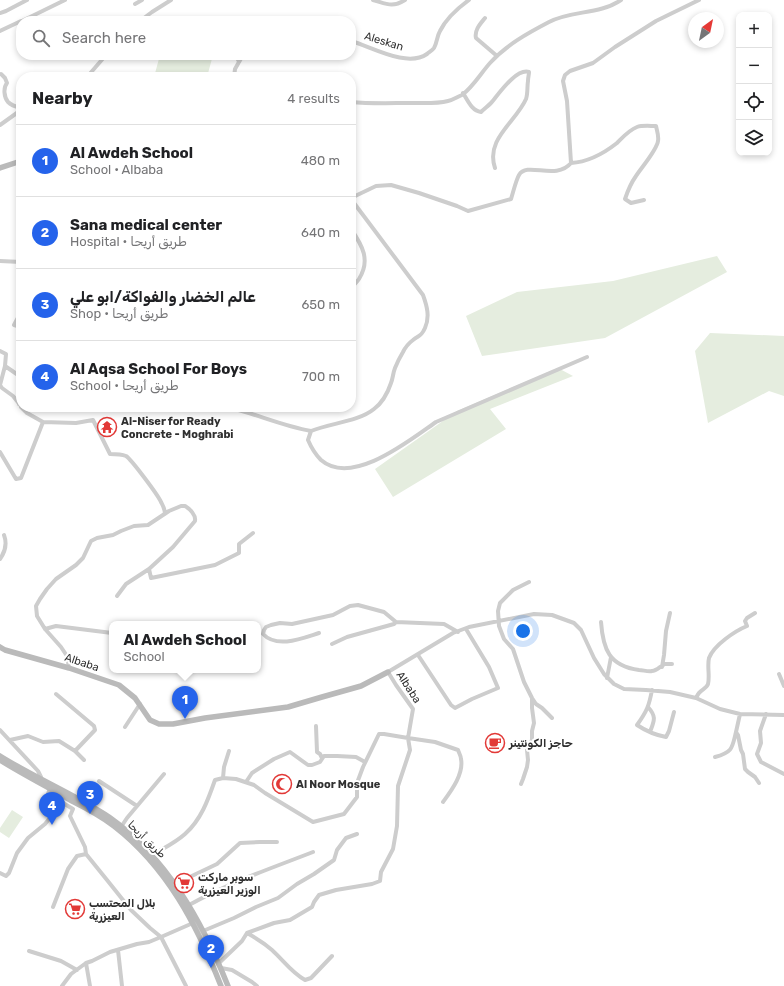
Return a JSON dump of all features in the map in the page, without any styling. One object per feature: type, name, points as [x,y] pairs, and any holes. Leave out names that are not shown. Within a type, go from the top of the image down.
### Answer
[{"type":"main road","points":[[0,168],[16,162]]},
{"type":"main road","name":"Albaba","points":[[0,647],[5,650],[69,668],[119,685],[135,698],[150,720],[159,724],[173,724],[288,707],[362,686],[388,672]]},
{"type":"main road","name":"طريق أريحا","points":[[0,756],[113,826],[150,857],[175,884],[189,905],[203,930],[228,986]]},
{"type":"main road","name":"طريق أريحا","points":[[0,760],[80,800],[109,817],[135,838],[177,895],[205,946],[221,986]]},
{"type":"street","points":[[0,13],[27,0]]},
{"type":"street","points":[[135,4],[142,0]]},
{"type":"street","points":[[147,16],[171,0]]},
{"type":"street","points":[[373,0],[388,5],[397,5],[405,0]]},
{"type":"street","name":"Aleskan","points":[[356,43],[403,58],[423,57],[433,50],[444,24],[469,0]]},
{"type":"street","points":[[356,102],[396,104],[436,103],[448,101],[463,94],[502,51],[551,20],[568,15],[590,12],[621,0]]},
{"type":"street","points":[[356,196],[376,186],[391,186],[468,211],[511,199],[519,174],[524,170],[532,169],[558,171],[568,168],[571,163],[567,101],[563,81],[565,75],[570,71],[593,63],[656,21],[699,0]]},
{"type":"street","points":[[32,16],[61,1]]},
{"type":"street","points":[[486,18],[477,28],[475,34],[476,38],[497,56]]},
{"type":"street","points":[[0,31],[16,24]]},
{"type":"street","points":[[91,72],[102,60]]},
{"type":"street","points":[[235,72],[239,62]]},
{"type":"street","points":[[463,94],[471,106],[476,111],[481,112],[490,105],[513,77],[522,72],[529,72],[526,99],[520,110],[501,134],[494,151],[492,157],[495,168]]},
{"type":"street","points":[[1,74],[7,83],[4,86],[4,90],[7,101],[16,107]]},
{"type":"street","points":[[0,125],[16,113]]},
{"type":"street","points":[[571,163],[582,162],[603,153],[627,133],[637,127],[656,126],[658,143],[635,177],[625,199],[631,203],[644,200]]},
{"type":"street","points":[[245,412],[296,428],[311,431],[320,427],[367,414],[382,401],[391,384],[395,368],[404,351],[413,340],[422,335],[426,327],[428,315],[423,295],[356,205]]},
{"type":"street","points":[[356,236],[361,244],[364,253],[365,266],[356,282]]},
{"type":"street","points":[[0,261],[16,262]]},
{"type":"street","points":[[0,350],[6,354],[5,366],[0,385],[16,400]]},
{"type":"street","points":[[311,431],[308,440],[312,451],[321,460],[335,467],[347,468],[363,465],[385,456],[436,422],[587,357]]},
{"type":"street","points":[[5,366],[16,374]]},
{"type":"street","points":[[27,412],[43,422],[76,424],[93,420],[110,454],[127,456],[161,500],[165,509],[165,514]]},
{"type":"street","points":[[0,452],[16,479],[21,478],[43,422]]},
{"type":"street","points":[[69,668],[67,656],[45,629],[37,616],[36,606],[40,599],[56,580],[83,558],[91,541],[97,538],[113,535],[134,526],[148,525],[165,514],[181,506],[185,506],[191,512],[195,521],[173,547],[149,569],[126,584],[117,596]]},
{"type":"street","points":[[149,569],[151,578],[215,565],[239,553],[239,544],[253,533]]},
{"type":"street","points":[[0,559],[5,548],[6,540],[4,535]]},
{"type":"street","points":[[530,582],[513,590],[500,603],[498,620],[504,640],[513,649],[524,682],[532,698],[536,704],[552,718]]},
{"type":"street","points":[[319,633],[292,641],[276,641],[267,638],[263,634],[266,627],[271,625],[292,624],[333,615],[350,606],[358,605],[384,612],[396,622]]},
{"type":"street","points":[[662,667],[666,631],[670,613]]},
{"type":"street","points":[[696,698],[708,684],[709,659],[714,651],[729,636],[747,626],[745,621],[755,613]]},
{"type":"street","points":[[388,672],[453,634],[466,629],[498,620],[534,614],[552,615],[574,623],[581,630],[594,658],[607,678],[614,684],[624,689],[670,692],[696,698],[720,709],[740,714],[784,715]]},
{"type":"street","points":[[332,644],[347,637],[394,624],[396,622],[444,624],[458,632]]},
{"type":"street","points":[[601,622],[602,634],[610,657],[626,667],[652,671],[666,664],[672,664]]},
{"type":"street","points":[[45,629],[56,626],[109,633]]},
{"type":"street","points":[[418,655],[451,705],[455,708],[498,688],[489,667],[466,629]]},
{"type":"street","points":[[607,678],[610,657]]},
{"type":"street","name":"Albaba","points":[[248,934],[274,923],[290,920],[312,907],[319,895],[380,881],[381,872],[393,849],[397,826],[398,786],[410,750],[408,738],[413,708],[388,672]]},
{"type":"street","points":[[779,674],[784,686]]},
{"type":"street","points":[[652,690],[648,708],[637,725],[650,732],[666,737],[674,712]]},
{"type":"street","points":[[56,694],[94,726],[95,730],[75,751]]},
{"type":"street","points":[[521,784],[527,767],[527,750],[532,740],[534,723],[532,698]]},
{"type":"street","points":[[125,727],[140,704]]},
{"type":"street","points":[[648,708],[653,714],[654,719],[650,732]]},
{"type":"street","points":[[715,757],[726,754],[730,750],[740,714]]},
{"type":"street","points":[[766,714],[760,731],[761,743],[757,754],[761,762],[784,774]]},
{"type":"street","points":[[316,726],[318,752],[322,758]]},
{"type":"street","points":[[0,730],[38,771],[41,781]]},
{"type":"street","points":[[736,732],[743,754],[745,769],[755,777],[759,783]]},
{"type":"street","points":[[150,857],[184,834],[197,821],[210,797],[215,780],[223,778],[236,779],[254,785],[313,822],[344,814],[357,797],[357,783],[365,762],[379,734],[435,742],[458,750],[462,760],[460,771],[456,782],[443,802]]},
{"type":"street","points":[[10,740],[28,736],[43,742],[59,741],[75,751],[84,760]]},
{"type":"street","points":[[223,778],[224,767],[229,751]]},
{"type":"street","points":[[246,782],[252,773],[274,759],[290,752],[308,765],[320,762],[324,756],[356,757],[365,762]]},
{"type":"street","points":[[121,827],[164,774]]},
{"type":"street","points":[[99,781],[137,806]]},
{"type":"street","points":[[50,788],[48,794],[73,809],[70,816],[85,847],[86,854],[130,910],[161,937],[186,986]]},
{"type":"street","points":[[0,873],[6,876],[9,873],[18,852],[28,838],[45,824],[63,802]]},
{"type":"street","points":[[203,930],[278,898],[334,860],[338,850],[346,838],[357,834]]},
{"type":"street","points":[[175,884],[217,864],[240,843],[277,842]]},
{"type":"street","points":[[189,905],[202,897],[314,852]]},
{"type":"street","points":[[53,907],[68,869],[77,856],[86,854]]},
{"type":"street","points":[[62,986],[67,979],[86,963],[110,952],[149,942],[193,923]]},
{"type":"street","points":[[257,986],[232,970],[220,966],[248,934],[271,949],[292,971],[305,980],[311,978],[332,956]]},
{"type":"street","points":[[118,950],[122,986]]},
{"type":"street","points":[[29,951],[61,961],[77,970]]},
{"type":"street","points":[[86,963],[87,977],[90,986]]},
{"type":"shaded area","points":[[159,60],[212,60],[208,72],[155,72]]},
{"type":"shaded area","points":[[717,256],[727,272],[605,338],[482,356],[466,316],[517,292],[613,281]]},
{"type":"shaded area","points":[[710,333],[784,336],[784,396],[769,391],[708,423],[695,351]]},
{"type":"shaded area","points":[[558,368],[573,376],[490,409],[506,429],[393,497],[375,469],[457,411]]},
{"type":"shaded area","points":[[12,810],[23,817],[9,838],[0,832],[0,828]]},
{"type":"place","name":"Al-Niser for Ready Concrete - Moghrabi","points":[[107,427]]},
{"type":"place","name":"Al Awdeh School","points":[[185,719]]},
{"type":"place","name":"حاجز الكونتينر","points":[[495,743]]},
{"type":"place","name":"Al Noor Mosque","points":[[282,784]]},
{"type":"place","name":"عالم الخضار والفواكة/ابو علي","points":[[90,814]]},
{"type":"place","name":"Al Aqsa School For Boys","points":[[52,825]]},
{"type":"place","name":"سوبر ماركت الوزير العيزرية","points":[[184,883]]},
{"type":"place","name":"بلال المحتسب العيزرية","points":[[75,909]]},
{"type":"place","name":"Sana medical center","points":[[211,968]]}]
